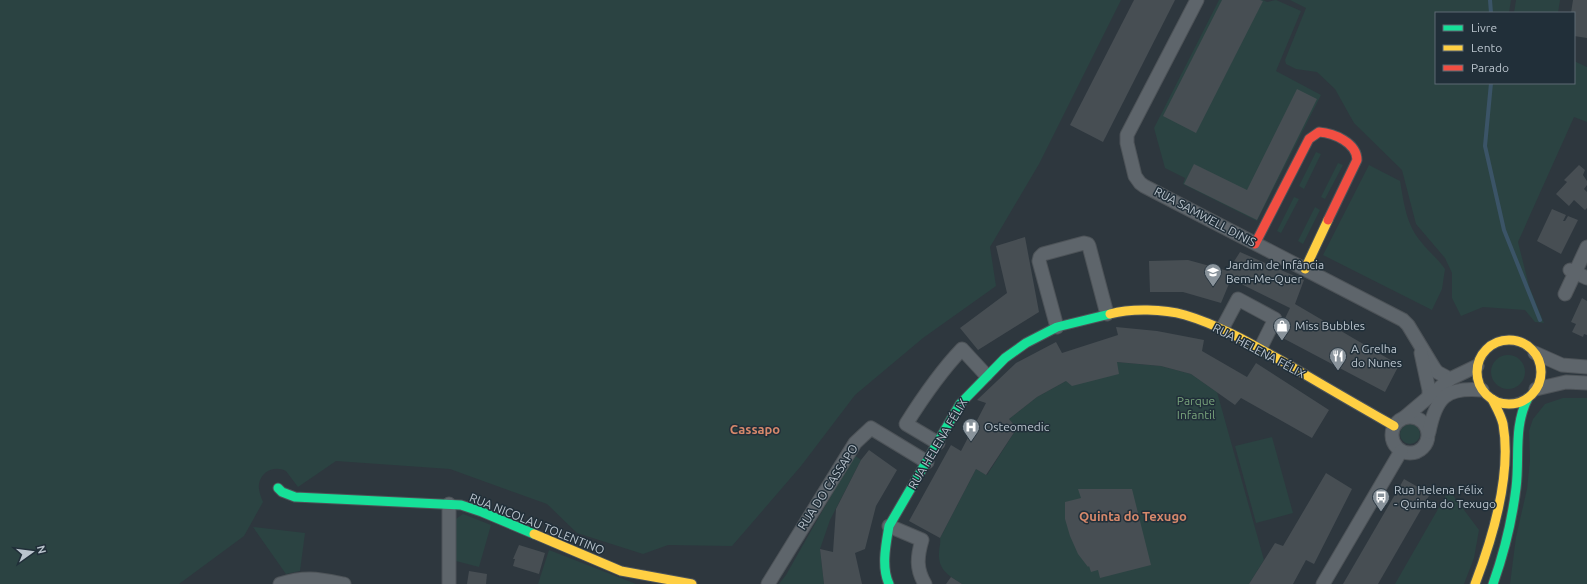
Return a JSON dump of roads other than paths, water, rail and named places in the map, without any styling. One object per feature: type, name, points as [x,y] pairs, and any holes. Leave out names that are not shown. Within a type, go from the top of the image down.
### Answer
[{"type":"street","name":"RUA SAMWELL DINIS","points":[[1197,0],[1127,135],[1126,144],[1135,176],[1140,183],[1406,322],[1437,372],[1450,379]]},
{"type":"street","points":[[1255,244],[1309,139],[1319,132],[1329,133],[1351,145],[1357,154],[1358,160],[1305,269]]},
{"type":"street","points":[[1057,327],[1039,259],[1043,254],[1077,244],[1084,243],[1088,244],[1089,246],[1107,314]]},
{"type":"street","points":[[1565,294],[1572,271],[1587,247]]},
{"type":"street","points":[[1572,271],[1587,278]]},
{"type":"street","points":[[1222,329],[1238,299],[1276,319],[1260,349]]},
{"type":"street","name":"RUA HELENA FÉLIX","points":[[889,584],[886,578],[885,549],[889,526],[960,404],[1005,358],[1026,343],[1057,327],[1130,309],[1172,312],[1186,315],[1222,329],[1260,349],[1394,426]]},
{"type":"street","points":[[1475,584],[1483,565],[1494,524],[1504,465],[1503,425],[1499,412],[1492,400],[1482,390],[1478,379],[1478,366],[1482,354],[1491,345],[1502,340],[1515,340],[1526,344],[1535,353],[1540,364],[1541,377],[1522,410],[1519,422],[1516,488],[1509,528],[1499,568],[1493,584]]},
{"type":"street","points":[[1420,346],[1429,390],[1429,397]]},
{"type":"street","points":[[938,443],[906,424],[942,370],[962,349],[986,376]]},
{"type":"street","points":[[1535,353],[1562,365],[1587,367]]},
{"type":"street","points":[[1478,366],[1450,379],[1405,417],[1399,420],[1392,431],[1394,442],[1401,451],[1411,453],[1421,450],[1427,442],[1434,409],[1449,394],[1454,391],[1465,389],[1482,390]]},
{"type":"street","points":[[1492,400],[1504,404],[1516,403],[1532,393],[1566,382],[1587,383]]},
{"type":"street","points":[[1405,417],[1415,417],[1420,419],[1424,422],[1429,432]]},
{"type":"street","name":"RUA DO CASSAPO","points":[[768,584],[855,443],[871,428],[927,462]]},
{"type":"street","points":[[1323,584],[1401,451]]},
{"type":"street","name":"RUA NICOLAU TOLENTINO","points":[[278,488],[282,492],[295,497],[461,505],[482,512],[621,571],[692,584]]},
{"type":"street","points":[[449,504],[449,584]]},
{"type":"street","points":[[889,526],[922,540],[918,553],[917,564],[926,584]]},
{"type":"street","points":[[280,584],[302,578],[314,578],[344,584]]},
{"type":"waterway","points":[[1490,0],[1491,12]]},
{"type":"waterway","points":[[1491,84],[1485,146],[1504,230],[1540,320]]},
{"type":"place","name":"Jardim de Infância Bem-Me-Quer","points":[[1213,287]]},
{"type":"place","name":"Miss Bubbles","points":[[1282,341]]},
{"type":"place","name":"A Grelha do Nunes","points":[[1338,371]]},
{"type":"place","name":"Osteomedic","points":[[971,442]]},
{"type":"place","name":"Rua Helena Félix - Quinta do Texugo","points":[[1381,512]]},
{"type":"district","name":"Cassapo","points":[[755,429]]},
{"type":"district","name":"Quinta do Texugo","points":[[1133,516]]},
{"type":"park label","name":"Parque Infantil","points":[[1196,408]]}]
